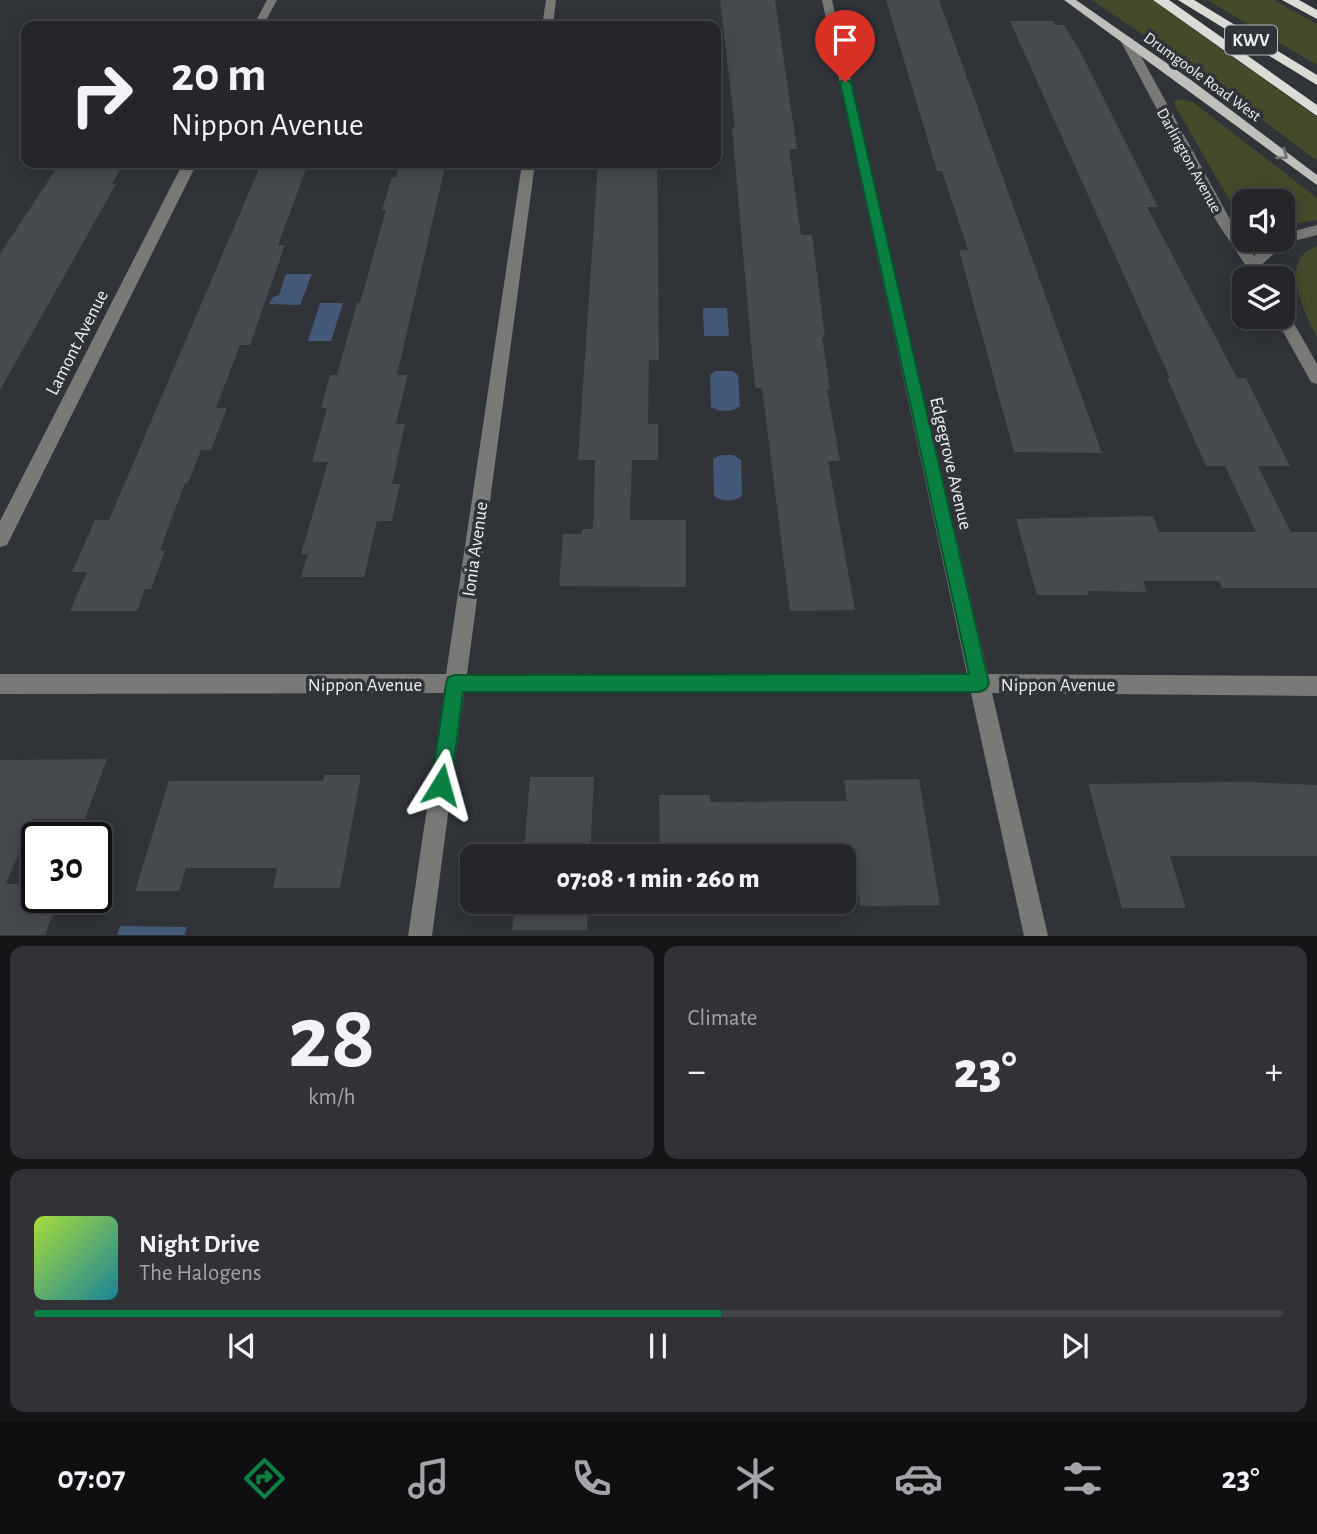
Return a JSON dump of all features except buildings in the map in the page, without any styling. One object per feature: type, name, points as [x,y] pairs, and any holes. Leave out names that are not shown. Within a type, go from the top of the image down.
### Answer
[{"type":"highway","points":[[1160,0],[1317,112]]},
{"type":"highway","name":"KWV","points":[[1185,0],[1317,80]]},
{"type":"highway","name":"KWV","points":[[1291,0],[1317,13]]},
{"type":"main road","name":"Drumgoole Road West","points":[[1069,0],[1125,38],[1317,181]]},
{"type":"street","points":[[261,21],[272,0]]},
{"type":"street","points":[[549,21],[551,0]]},
{"type":"street","name":"Edgegrove Avenue","points":[[827,0],[1037,936]]},
{"type":"street","name":"Darlington Avenue","points":[[1125,38],[1218,210],[1253,264]]},
{"type":"street","name":"Lamont Avenue","points":[[0,539],[187,168]]},
{"type":"street","name":"Ionia Avenue","points":[[420,936],[527,168]]},
{"type":"street","points":[[1295,236],[1317,230]]},
{"type":"street","points":[[1253,264],[1267,252]]},
{"type":"street","points":[[1290,329],[1317,378]]},
{"type":"street","name":"Nippon Avenue","points":[[0,684],[980,683],[1317,686]]},
{"type":"green space","points":[[1092,0],[1152,0],[1317,117],[1317,161],[1215,84]]},
{"type":"green space","points":[[1207,0],[1274,0],[1317,24],[1317,65]]},
{"type":"green space","points":[[1180,99],[1193,102],[1317,198],[1317,220],[1295,224],[1295,189],[1232,189],[1232,204],[1174,101]]},
{"type":"green space","points":[[1317,246],[1317,337],[1301,301],[1296,274],[1298,262],[1305,253]]},
{"type":"water","points":[[286,274],[312,274],[300,305],[269,304],[273,297],[279,295]]},
{"type":"water","points":[[320,303],[343,303],[331,341],[308,341]]},
{"type":"water","points":[[703,308],[727,308],[729,336],[704,336]]},
{"type":"water","points":[[715,371],[732,371],[738,375],[740,406],[726,411],[711,407],[710,375]]},
{"type":"water","points":[[721,455],[733,455],[741,460],[742,496],[732,500],[714,496],[713,459]]},
{"type":"water","points":[[120,926],[187,927],[185,935],[117,935]]},
{"type":"route","points":[[441,785],[455,684],[980,683],[845,82]]}]
